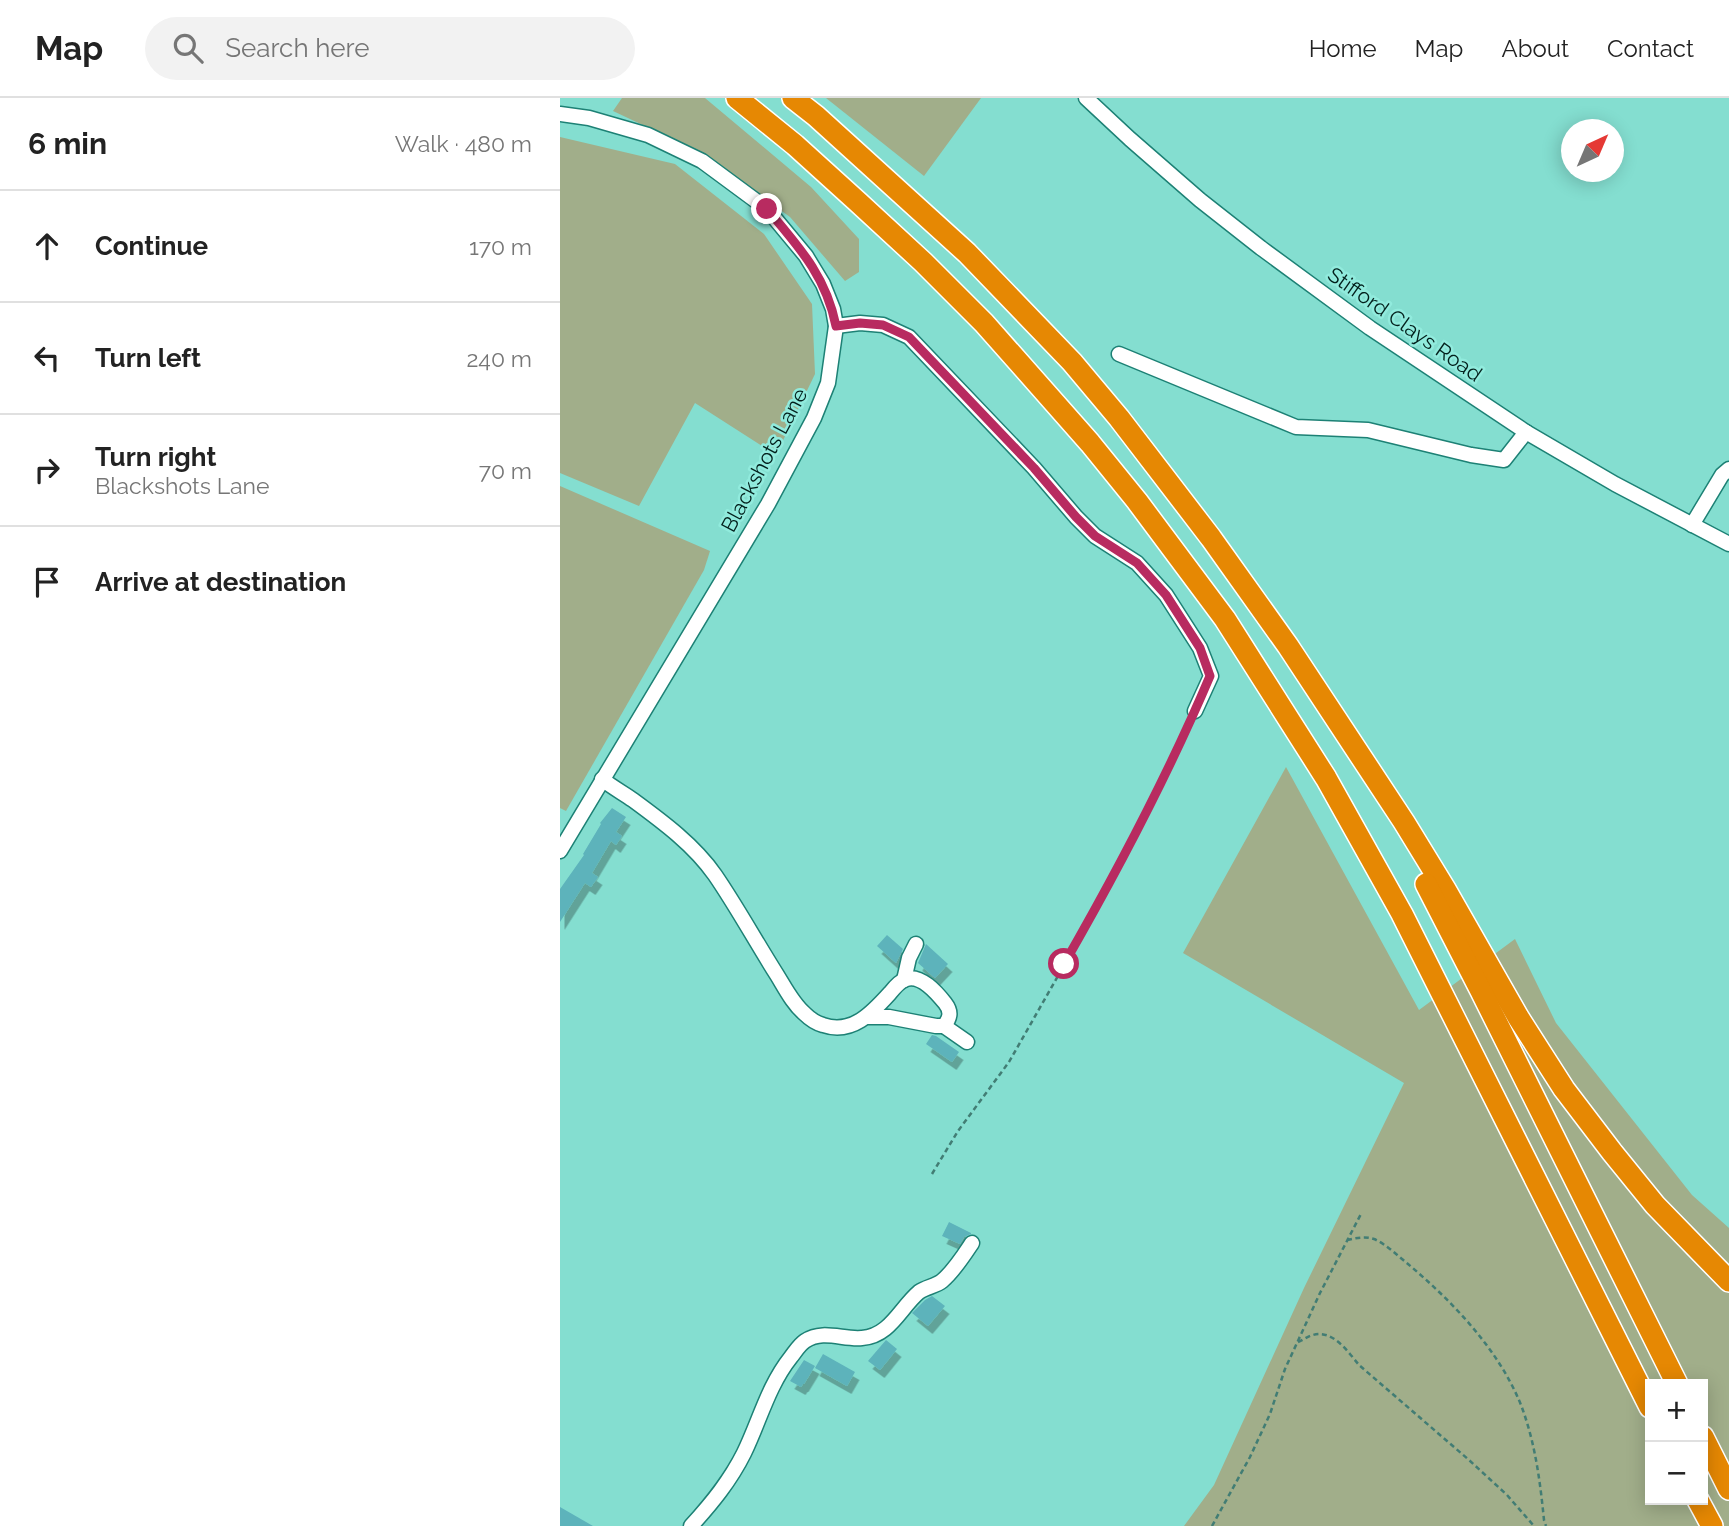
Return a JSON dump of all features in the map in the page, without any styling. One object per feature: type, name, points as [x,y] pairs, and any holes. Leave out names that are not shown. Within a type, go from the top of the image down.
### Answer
[{"type":"highway","points":[[737,98],[795,145],[859,203],[984,323],[1098,452],[1225,619],[1326,778],[1365,846],[1488,1082],[1645,1397]]},
{"type":"highway","points":[[793,98],[967,253],[1072,362],[1119,418],[1255,598],[1313,684],[1404,822],[1518,1017],[1564,1088],[1655,1205],[1729,1281]]},
{"type":"highway","points":[[1313,684],[1448,925],[1675,1379]]},
{"type":"highway","points":[[1706,1442],[1729,1489]]},
{"type":"highway","points":[[1690,1505],[1699,1526]]},
{"type":"highway","points":[[1701,1505],[1712,1526]]},
{"type":"street","name":"Stifford Clays Road","points":[[1086,98],[1200,200],[1370,328],[1526,432],[1615,484],[1729,544]]},
{"type":"street","name":"Blackshots Lane","points":[[560,114],[589,118],[648,135],[702,161],[767,209],[806,256],[823,284],[833,309],[836,326],[828,383],[814,418],[768,504],[560,851]]},
{"type":"street","points":[[836,326],[860,323],[883,325],[909,337],[1095,536],[1137,563],[1166,595],[1200,648],[1210,676],[1195,711]]},
{"type":"street","points":[[1119,354],[1296,427],[1368,430],[1471,455],[1504,460],[1526,432]]},
{"type":"street","points":[[1692,524],[1722,475],[1729,469]]},
{"type":"street","points":[[602,779],[661,820],[692,848],[715,874],[774,970],[803,1013],[813,1020],[840,1028],[866,1017],[904,980],[909,958],[916,944]]},
{"type":"street","points":[[904,980],[920,980],[946,1004],[950,1012],[944,1026]]},
{"type":"street","points":[[866,1017],[889,1017],[944,1026],[967,1042]]},
{"type":"street","points":[[691,1526],[729,1480],[777,1375],[798,1348],[818,1335],[862,1338],[877,1335],[889,1326],[917,1293],[942,1281],[972,1243]]},
{"type":"path","points":[[932,1174],[958,1131],[1009,1062],[1108,888],[1169,770],[1195,711]]},
{"type":"path","points":[[1212,1526],[1250,1457],[1265,1425],[1285,1369],[1320,1293],[1363,1212]]},
{"type":"path","points":[[1348,1240],[1361,1237],[1374,1239],[1397,1255],[1427,1280],[1487,1346],[1520,1403],[1533,1440],[1546,1526]]},
{"type":"path","points":[[1298,1342],[1314,1334],[1323,1334],[1339,1343],[1359,1365],[1507,1496],[1534,1526]]},
{"type":"green space","points":[[622,98],[705,98],[811,187],[859,239],[859,272],[845,281],[790,217],[700,152],[613,111]]},
{"type":"green space","points":[[826,98],[981,98],[924,176]]},
{"type":"green space","points":[[560,137],[675,164],[764,234],[812,304],[815,374],[776,455],[695,403],[639,506],[560,473]]},
{"type":"green space","points":[[560,486],[710,551],[704,570],[566,811],[560,808]]},
{"type":"green space","points":[[1286,767],[1419,1010],[1515,939],[1556,1023],[1692,1195],[1729,1228],[1729,1526],[1184,1526],[1214,1485],[1304,1288],[1404,1083],[1183,953]]},
{"type":"building","points":[[612,808],[626,817],[616,832],[622,836],[616,845],[611,841],[592,873],[598,877],[591,887],[585,883],[560,922],[560,889]]},
{"type":"building","points":[[887,935],[903,949],[896,963],[877,946]]},
{"type":"building","points":[[926,944],[948,964],[935,978],[918,963]]},
{"type":"building","points":[[932,1035],[959,1052],[952,1062],[926,1044]]},
{"type":"building","points":[[949,1222],[971,1234],[964,1237],[960,1244],[942,1236]]},
{"type":"building","points":[[932,1296],[945,1306],[928,1326],[912,1313]]},
{"type":"building","points":[[886,1340],[897,1349],[880,1370],[868,1361]]},
{"type":"building","points":[[823,1354],[855,1372],[847,1386],[815,1368]]},
{"type":"building","points":[[804,1360],[815,1366],[801,1387],[790,1381]]},
{"type":"building","points":[[560,1507],[593,1526],[560,1526]]},
{"type":"route","points":[[767,209],[806,256],[823,284],[833,309],[836,326],[860,323],[883,325],[909,337],[1095,536],[1137,563],[1166,595],[1200,648],[1210,676],[1195,711],[1169,770],[1108,888],[1064,964]]}]
